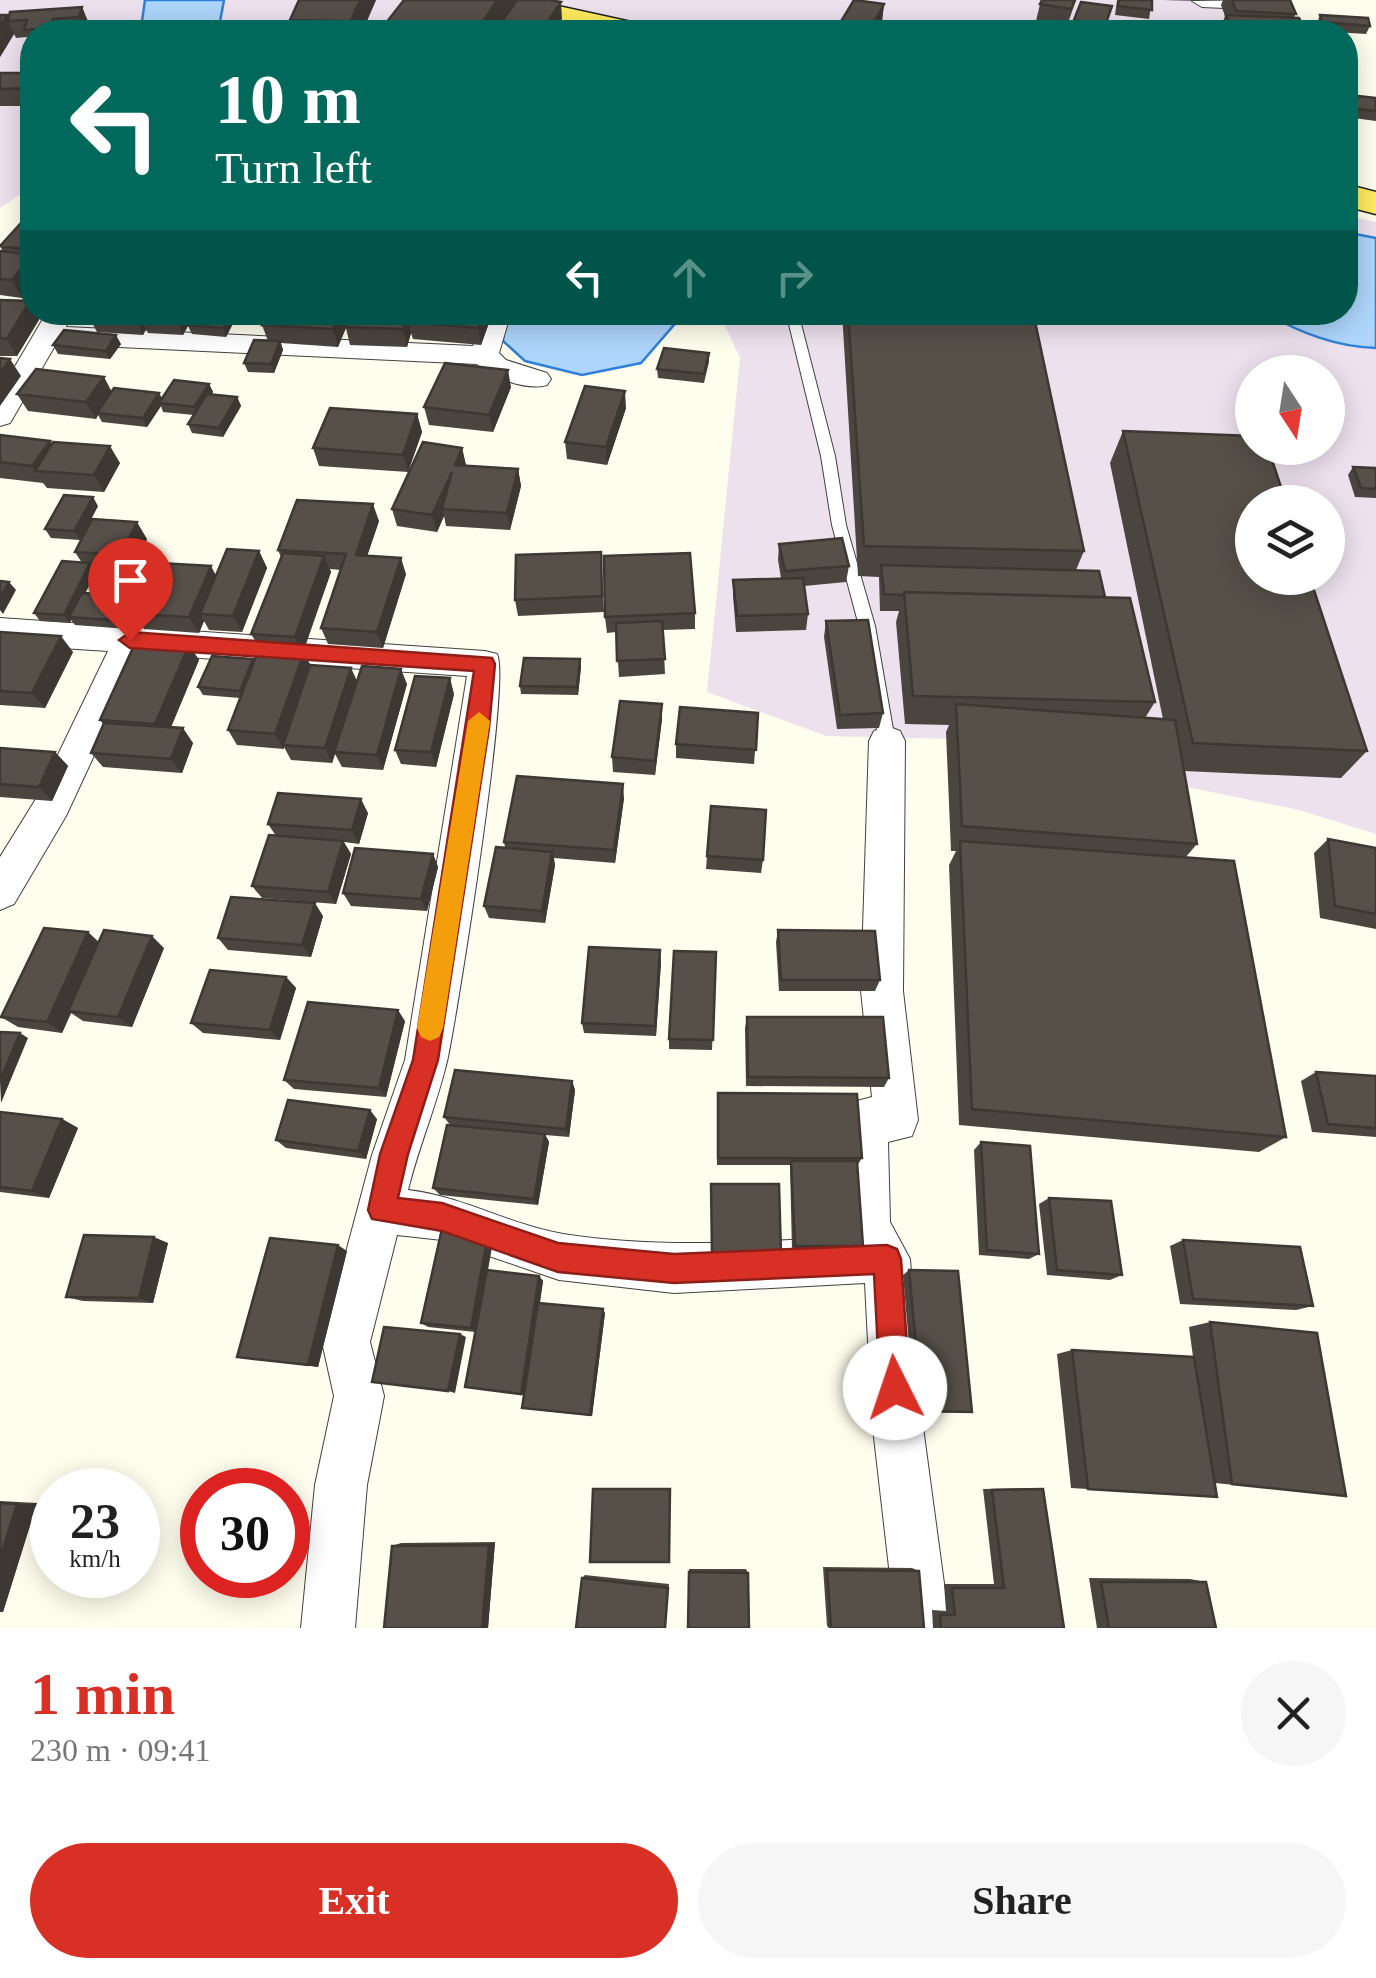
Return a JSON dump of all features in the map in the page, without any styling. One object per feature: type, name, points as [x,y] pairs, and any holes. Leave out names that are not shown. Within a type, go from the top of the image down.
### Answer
[{"type":"main road","points":[[491,0],[580,20]]},
{"type":"street","points":[[1202,1],[1291,4]]},
{"type":"street","points":[[0,416],[54,325]]},
{"type":"street","points":[[68,325],[484,356],[496,366],[538,378]]},
{"type":"street","points":[[484,356],[494,325]]},
{"type":"street","points":[[0,631],[485,664],[426,1060],[394,1154],[346,1342],[359,1396],[340,1485],[328,1628]]},
{"type":"street","points":[[0,892],[52,804],[130,640]]},
{"type":"street","points":[[887,741],[882,991],[896,1120],[866,1119],[867,1229],[887,1259],[898,1420],[923,1628]]},
{"type":"street","points":[[382,1210],[442,1217],[558,1258],[674,1269],[887,1259]]},
{"type":"lane","points":[[795,325],[828,456],[839,525],[867,626],[887,741]]},
{"type":"shaded area","points":[[0,0],[1288,0],[1297,20],[20,20],[20,195],[0,208]]},
{"type":"shaded area","points":[[1358,218],[1376,222],[1376,834],[1299,810],[954,739],[826,736],[707,692],[740,358],[725,325],[1358,325]]},
{"type":"water","points":[[145,0],[224,0],[220,20],[142,20]]},
{"type":"water","points":[[1358,235],[1376,238],[1376,348],[1319,338],[1288,325],[1358,325]]},
{"type":"water","points":[[504,325],[674,325],[641,363],[582,375],[525,361],[503,341]]},
{"type":"building","points":[[299,0],[360,0],[351,20],[290,20]]},
{"type":"building","points":[[404,0],[497,0],[484,20],[388,20]]},
{"type":"building","points":[[517,0],[561,2],[549,20],[503,20]]},
{"type":"building","points":[[854,0],[884,4],[875,20],[842,20]]},
{"type":"building","points":[[1042,0],[1075,0],[1071,9],[1040,4]]},
{"type":"building","points":[[1119,0],[1152,0],[1152,10],[1118,6]]},
{"type":"building","points":[[1232,0],[1290,0],[1296,14],[1236,11]]},
{"type":"building","points":[[1081,2],[1112,6],[1107,20],[1074,20]]},
{"type":"building","points":[[82,7],[79,17],[53,20],[8,21],[10,12]]},
{"type":"building","points":[[1226,15],[1300,20],[1228,20]]},
{"type":"building","points":[[1320,15],[1368,18],[1370,26],[1358,25],[1358,20],[1321,20]]},
{"type":"building","points":[[0,73],[20,73],[20,88],[0,89]]},
{"type":"building","points":[[1358,96],[1376,98],[1376,111],[1358,109]]},
{"type":"building","points":[[20,224],[20,248],[0,246]]},
{"type":"building","points":[[0,251],[20,254],[20,270],[12,280],[0,279]]},
{"type":"building","points":[[0,300],[20,301],[20,318],[7,339],[0,338]]},
{"type":"building","points":[[262,325],[335,325],[333,329]]},
{"type":"building","points":[[346,325],[404,325],[403,329]]},
{"type":"building","points":[[849,325],[1036,325],[1084,551],[864,546]]},
{"type":"building","points":[[64,330],[116,335],[106,351],[53,345]]},
{"type":"building","points":[[254,340],[280,341],[271,364],[244,363]]},
{"type":"building","points":[[664,348],[709,353],[704,374],[657,369]]},
{"type":"building","points":[[0,358],[10,359],[0,373]]},
{"type":"building","points":[[445,363],[508,370],[489,415],[424,407]]},
{"type":"building","points":[[36,369],[104,377],[86,402],[17,394]]},
{"type":"building","points":[[174,380],[209,384],[194,407],[159,403]]},
{"type":"building","points":[[585,386],[625,391],[606,447],[565,442]]},
{"type":"building","points":[[114,388],[159,393],[143,418],[97,413]]},
{"type":"building","points":[[207,394],[237,397],[219,428],[188,424]]},
{"type":"building","points":[[330,408],[417,414],[403,455],[313,448]]},
{"type":"building","points":[[1123,431],[1235,435],[1235,465],[1274,465],[1280,485],[1235,485],[1235,595],[1316,595],[1367,751],[1193,743]]},
{"type":"building","points":[[0,435],[50,441],[32,466],[0,462]]},
{"type":"building","points":[[53,442],[110,446],[94,475],[35,471]]},
{"type":"building","points":[[423,442],[462,448],[455,465],[518,469],[507,513],[442,509],[452,472],[432,515],[392,509]]},
{"type":"building","points":[[1353,467],[1376,468],[1376,489],[1361,488]]},
{"type":"building","points":[[64,495],[93,497],[74,531],[45,529]]},
{"type":"building","points":[[297,500],[373,504],[356,555],[401,558],[377,632],[321,628],[346,554],[278,550]]},
{"type":"building","points":[[92,519],[137,522],[121,555],[75,552]]},
{"type":"building","points":[[842,538],[849,566],[785,571],[779,544]]},
{"type":"building","points":[[227,549],[259,551],[233,616],[200,614]]},
{"type":"building","points":[[601,552],[602,596],[515,600],[516,555]]},
{"type":"building","points":[[283,553],[324,556],[295,637],[251,634]]},
{"type":"building","points":[[690,553],[695,613],[605,617],[604,556]]},
{"type":"building","points":[[62,561],[90,563],[64,615],[34,613]]},
{"type":"building","points":[[158,563],[211,566],[189,617],[134,614]]},
{"type":"building","points":[[881,565],[1099,571],[1105,597],[884,594]]},
{"type":"building","points":[[803,578],[808,614],[737,616],[733,580]]},
{"type":"building","points":[[0,581],[9,582],[0,598]]},
{"type":"building","points":[[904,592],[1130,598],[1155,702],[913,696]]},
{"type":"building","points":[[82,593],[135,596],[123,621],[69,617]]},
{"type":"building","points":[[868,620],[883,713],[840,715],[826,621]]},
{"type":"building","points":[[662,621],[665,659],[617,661],[616,623]]},
{"type":"building","points":[[0,632],[61,636],[32,693],[0,691]]},
{"type":"building","points":[[136,641],[189,645],[155,724],[100,720]]},
{"type":"building","points":[[259,649],[304,653],[275,734],[228,730]]},
{"type":"building","points":[[212,656],[253,659],[240,691],[198,687]]},
{"type":"building","points":[[524,658],[580,659],[577,687],[520,686]]},
{"type":"building","points":[[310,665],[351,668],[325,748],[283,745]]},
{"type":"building","points":[[362,666],[401,669],[377,755],[334,752]]},
{"type":"building","points":[[415,676],[450,678],[431,752],[395,750]]},
{"type":"building","points":[[620,701],[662,704],[655,761],[612,757]]},
{"type":"building","points":[[956,704],[1175,720],[1197,844],[962,826]]},
{"type":"building","points":[[680,707],[758,713],[756,750],[676,744]]},
{"type":"building","points":[[104,723],[183,728],[171,759],[91,753]]},
{"type":"building","points":[[0,748],[55,752],[39,787],[0,784]]},
{"type":"building","points":[[517,776],[623,784],[614,850],[504,842]]},
{"type":"building","points":[[278,793],[361,799],[352,830],[268,824]]},
{"type":"building","points":[[711,806],[766,810],[763,860],[707,856]]},
{"type":"building","points":[[269,835],[343,841],[328,892],[252,886]]},
{"type":"building","points":[[1328,839],[1376,848],[1376,914],[1335,906]]},
{"type":"building","points":[[960,841],[1234,861],[1286,1137],[972,1109]]},
{"type":"building","points":[[496,847],[552,852],[542,911],[484,906]]},
{"type":"building","points":[[355,848],[433,854],[421,899],[343,893]]},
{"type":"building","points":[[231,897],[315,903],[302,945],[218,938]]},
{"type":"building","points":[[44,928],[88,932],[47,1022],[1,1017]]},
{"type":"building","points":[[104,930],[152,936],[118,1017],[68,1011]]},
{"type":"building","points":[[778,930],[875,931],[880,980],[781,980]]},
{"type":"building","points":[[589,947],[660,950],[655,1026],[582,1023]]},
{"type":"building","points":[[674,951],[716,952],[713,1040],[669,1039]]},
{"type":"building","points":[[210,970],[286,977],[270,1030],[191,1023]]},
{"type":"building","points":[[308,1002],[398,1010],[379,1088],[284,1080]]},
{"type":"building","points":[[747,1017],[883,1017],[889,1078],[748,1077]]},
{"type":"building","points":[[0,1032],[20,1033],[0,1081]]},
{"type":"building","points":[[455,1070],[572,1081],[566,1129],[444,1117]]},
{"type":"building","points":[[1316,1072],[1376,1076],[1376,1128],[1328,1124]]},
{"type":"building","points":[[718,1093],[857,1094],[862,1158],[718,1158]]},
{"type":"building","points":[[288,1100],[370,1110],[358,1151],[276,1140]]},
{"type":"building","points":[[0,1112],[62,1119],[32,1191],[0,1187]]},
{"type":"building","points":[[447,1125],[545,1134],[534,1199],[433,1188]]},
{"type":"building","points":[[981,1142],[1030,1146],[1039,1254],[987,1250]]},
{"type":"building","points":[[791,1161],[857,1161],[863,1246],[795,1246]]},
{"type":"building","points":[[711,1184],[779,1184],[781,1254],[712,1254]]},
{"type":"building","points":[[1049,1198],[1111,1201],[1122,1275],[1057,1270]]},
{"type":"building","points":[[443,1224],[489,1229],[471,1328],[421,1323]]},
{"type":"building","points":[[84,1235],[154,1237],[139,1298],[66,1297]]},
{"type":"building","points":[[270,1238],[338,1245],[308,1365],[237,1357]]},
{"type":"building","points":[[1183,1240],[1300,1247],[1313,1306],[1193,1299]]},
{"type":"building","points":[[487,1270],[539,1276],[521,1394],[465,1387]]},
{"type":"building","points":[[909,1270],[958,1271],[972,1412],[922,1411]]},
{"type":"building","points":[[538,1303],[603,1309],[590,1415],[522,1408]]},
{"type":"building","points":[[1210,1322],[1317,1333],[1346,1496],[1232,1484]]},
{"type":"building","points":[[384,1327],[460,1334],[448,1391],[372,1382]]},
{"type":"building","points":[[1072,1350],[1194,1357],[1217,1497],[1088,1489]]},
{"type":"building","points":[[593,1489],[670,1489],[669,1562],[590,1562]]},
{"type":"building","points":[[1043,1489],[1064,1628],[941,1628],[940,1615],[955,1615],[952,1588],[1004,1588],[992,1490]]},
{"type":"building","points":[[0,1503],[17,1504],[0,1558]]},
{"type":"building","points":[[489,1545],[482,1628],[384,1628],[392,1546]]},
{"type":"building","points":[[827,1570],[919,1571],[924,1628],[831,1628]]},
{"type":"building","points":[[689,1572],[748,1573],[749,1628],[688,1628]]},
{"type":"building","points":[[582,1578],[668,1588],[665,1628],[576,1628]]},
{"type":"building","points":[[1101,1582],[1206,1582],[1216,1628],[1109,1628]]},
{"type":"slow traffic","points":[[430,1028],[479,721]]},
{"type":"route","points":[[130,640],[485,664],[426,1060],[394,1154],[382,1210],[442,1217],[558,1258],[674,1269],[887,1259],[895,1388]]}]
